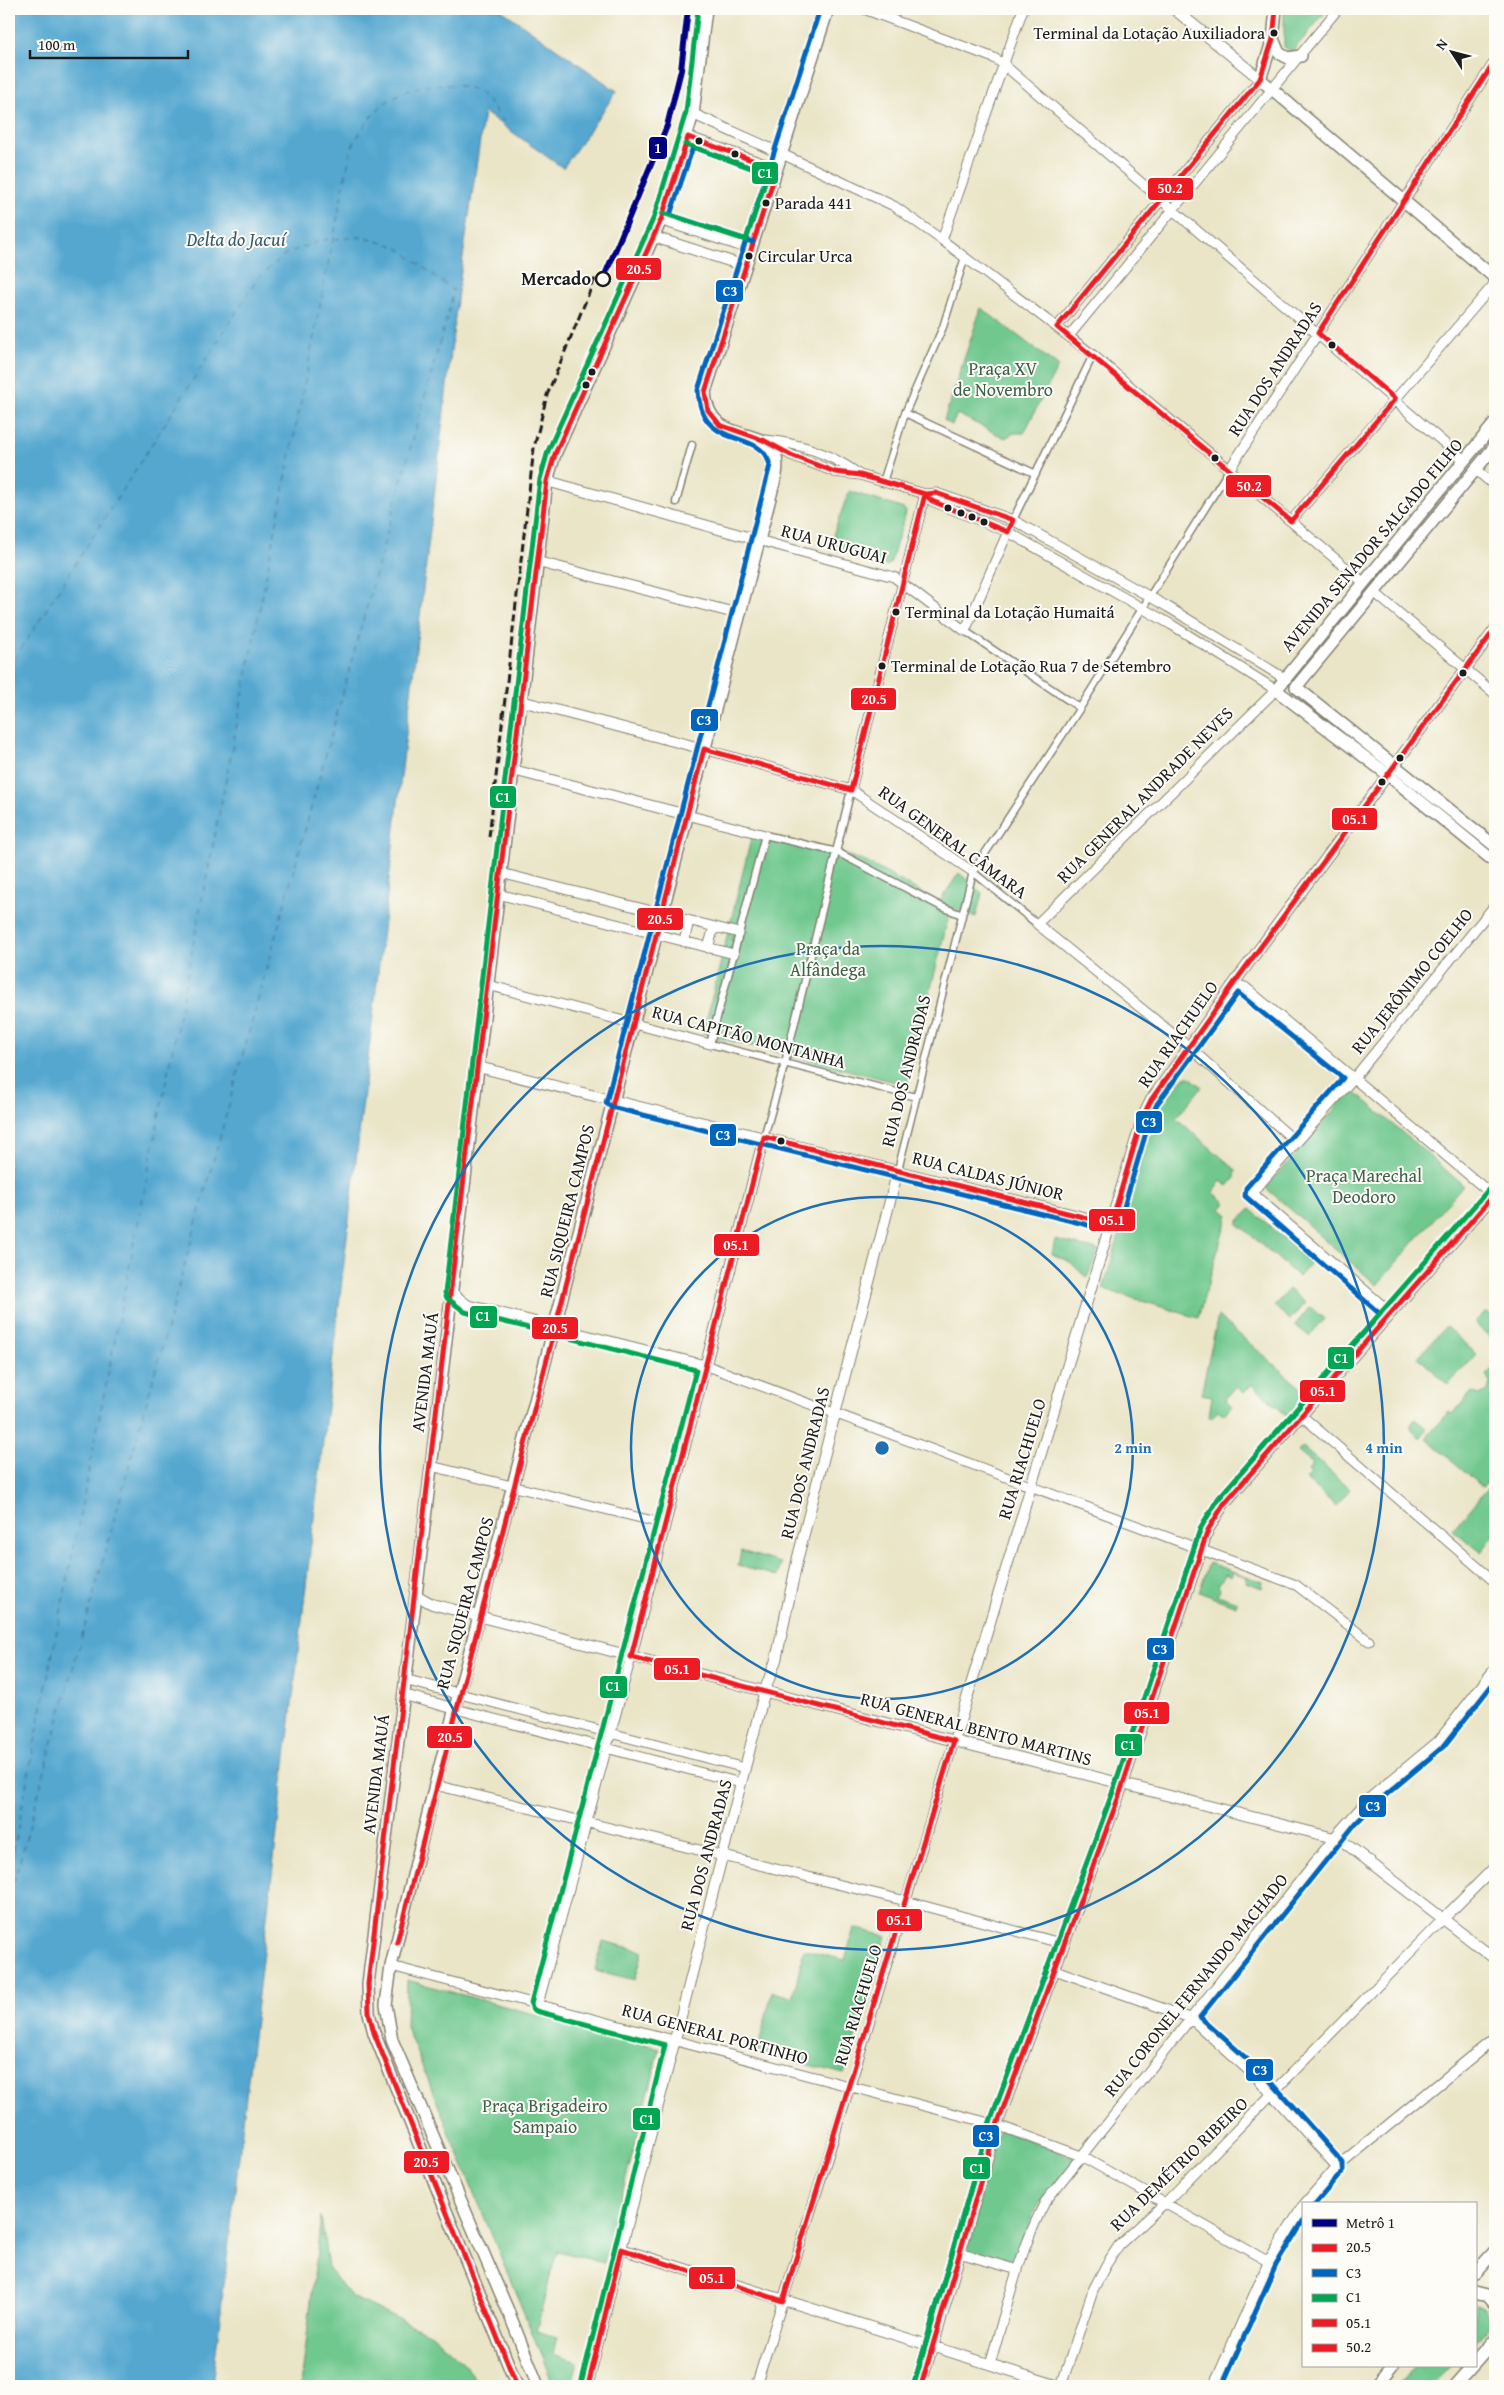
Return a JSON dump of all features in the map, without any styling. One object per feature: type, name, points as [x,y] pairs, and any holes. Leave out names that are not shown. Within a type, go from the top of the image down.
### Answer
[{"type":"main road","name":"AVENIDA MAUÁ","points":[[517,2386],[374,2033],[369,2013],[370,1960],[406,1680],[547,482],[555,454],[661,220],[688,137],[693,114],[706,9]]},
{"type":"main road","points":[[763,440],[720,426],[708,410],[705,392],[828,9]]},
{"type":"main road","points":[[1276,9],[1273,39],[1260,79],[1495,278]]},
{"type":"main road","points":[[1273,39],[1279,53],[1288,58],[1301,56]]},
{"type":"main road","name":"AVENIDA SENADOR SALGADO FILHO","points":[[1276,690],[1495,423]]},
{"type":"main road","name":"RUA SIQUEIRA CAMPOS","points":[[538,2386],[509,2313],[392,2040],[386,2005],[391,1966],[435,1786],[778,465],[773,450],[763,440]]},
{"type":"main road","name":"AVENIDA SENADOR SALGADO FILHO","points":[[1395,764],[1296,687],[1495,446]]},
{"type":"main road","points":[[1276,690],[1387,774],[1495,862]]},
{"type":"main road","points":[[1395,764],[1495,846]]},
{"type":"main road","points":[[1476,2273],[1495,2252]]},
{"type":"main road","points":[[1476,2293],[1487,2296],[1495,2304]]},
{"type":"main road","points":[[1476,2362],[1495,2340]]},
{"type":"main road","points":[[1376,2385],[1391,2368]]},
{"type":"main road","points":[[1455,2386],[1471,2368]]},
{"type":"street","points":[[864,9],[994,58],[1003,64],[1464,460]]},
{"type":"street","points":[[942,240],[1023,9]]},
{"type":"street","points":[[1057,327],[1260,79],[1174,9]]},
{"type":"street","points":[[1068,336],[1338,9]]},
{"type":"street","name":"RUA DOS ANDRADAS","points":[[588,2386],[674,2040],[765,1690],[776,1660],[798,1557],[973,872],[1080,708],[1229,470],[1495,61]]},
{"type":"street","points":[[693,114],[894,206],[1057,327],[1363,582]]},
{"type":"street","points":[[688,137],[778,169]]},
{"type":"street","points":[[661,220],[751,249]]},
{"type":"street","points":[[654,237],[745,266]]},
{"type":"street","points":[[883,482],[904,413],[944,322],[965,257]]},
{"type":"street","points":[[1291,522],[1495,283]]},
{"type":"street","points":[[965,631],[1013,520],[1093,356]]},
{"type":"street","points":[[904,413],[1036,474]]},
{"type":"street","points":[[763,440],[791,455],[835,472],[860,475],[924,494],[936,493],[1013,520],[1178,613],[1284,678]]},
{"type":"street","points":[[676,502],[692,444]]},
{"type":"street","points":[[1475,469],[1495,486]]},
{"type":"street","name":"RUA URUGUAI","points":[[547,482],[894,577],[965,631],[1080,708]]},
{"type":"street","points":[[924,494],[932,501],[1008,532],[1172,625],[1276,690]]},
{"type":"street","points":[[538,2004],[587,1824],[764,1137],[785,1063],[924,494]]},
{"type":"street","points":[[538,562],[739,614]]},
{"type":"street","points":[[1114,592],[1121,581]]},
{"type":"street","points":[[1374,592],[1495,694]]},
{"type":"street","points":[[1172,625],[1178,613]]},
{"type":"street","name":"RUA RIACHUELO","points":[[756,2386],[850,2086],[1143,1116],[1151,1100],[1232,986],[1495,628]]},
{"type":"street","name":"RUA GENERAL ANDRADE NEVES","points":[[1037,924],[1276,690]]},
{"type":"street","name":"RUA GENERAL CÂMARA","points":[[521,701],[704,748],[851,790],[973,872],[1189,1047],[1296,1142]]},
{"type":"street","points":[[513,770],[837,852],[932,902],[962,915]]},
{"type":"street","points":[[710,1044],[765,835]]},
{"type":"street","points":[[501,873],[740,933]]},
{"type":"street","points":[[498,894],[734,954]]},
{"type":"street","name":"RUA JERÔNIMO COELHO","points":[[1354,1077],[1495,905]]},
{"type":"street","points":[[684,942],[689,921]]},
{"type":"street","points":[[708,948],[714,927]]},
{"type":"street","name":"RUA CAPITÃO MONTANHA","points":[[488,985],[916,1097]]},
{"type":"street","points":[[921,2386],[997,2125],[1122,1784],[1213,1520],[1224,1504],[1495,1196],[1245,987],[1232,986]]},
{"type":"street","name":"RUA CALDAS JÚNIOR","points":[[478,1067],[1111,1224]]},
{"type":"street","points":[[1354,1077],[1252,1193],[1391,1313]]},
{"type":"street","points":[[452,1293],[467,1305],[705,1365],[835,1412],[1030,1488],[1296,1585],[1368,1641]]},
{"type":"street","points":[[1302,1416],[1495,1582]]},
{"type":"street","points":[[431,1466],[664,1524]]},
{"type":"street","name":"RUA GENERAL BENTO MARTINS","points":[[416,1594],[432,1604],[954,1741],[1334,1838],[1345,1843],[1495,1959]]},
{"type":"street","name":"RUA CORONEL FERNANDO MACHADO","points":[[990,2364],[1033,2225],[1045,2202],[1334,1838],[1369,1799],[1439,1741],[1495,1669]]},
{"type":"street","points":[[406,1680],[745,1768]]},
{"type":"street","points":[[404,1695],[741,1782]]},
{"type":"street","points":[[510,1722],[514,1707]]},
{"type":"street","points":[[542,1730],[546,1715]]},
{"type":"street","points":[[673,1765],[677,1750]]},
{"type":"street","points":[[435,1786],[906,1901],[1064,1944]]},
{"type":"street","name":"RUA DEMÉTRIO RIBEIRO","points":[[1060,2386],[1093,2290],[1106,2264],[1119,2245],[1166,2202],[1495,1867]]},
{"type":"street","name":"RUA GENERAL PORTINHO","points":[[391,1966],[997,2125],[1082,2156],[1269,2262]]},
{"type":"street","points":[[1055,1970],[1190,2018],[1273,2094],[1337,2167]]},
{"type":"street","points":[[1307,2202],[1337,2167],[1495,2038]]},
{"type":"street","points":[[1214,2386],[1269,2262],[1302,2208]]},
{"type":"street","points":[[621,2249],[1060,2386]]},
{"type":"street","points":[[959,2253],[1018,2270]]},
{"type":"green space","points":[[1284,9],[1328,9],[1292,52],[1284,47]]},
{"type":"green space","name":"Praça XV de Novembro","points":[[981,308],[1058,366],[1024,433],[1014,433],[1005,438],[957,414],[952,425],[944,420]]},
{"type":"green space","points":[[849,491],[904,509],[906,512],[890,564],[886,566],[831,548],[835,536],[833,535]]},
{"type":"green space","name":"Praça da Alfândega","points":[[752,835],[818,852],[837,852],[866,862],[939,902],[959,873],[982,893],[976,917],[951,907],[907,1085],[703,1034]]},
{"type":"green space","points":[[1184,1077],[1190,1077],[1202,1087],[1176,1118],[1236,1170],[1235,1178],[1228,1186],[1221,1181],[1213,1192],[1226,1203],[1221,1209],[1228,1215],[1198,1318],[1103,1289],[1153,1122],[1159,1107]]},
{"type":"green space","name":"Praça Marechal Deodoro","points":[[1352,1089],[1463,1185],[1377,1285],[1266,1188]]},
{"type":"green space","points":[[1250,1209],[1312,1262],[1299,1277],[1237,1223]]},
{"type":"green space","points":[[1055,1240],[1098,1250],[1087,1278],[1070,1262],[1052,1254]]},
{"type":"green space","points":[[1289,1289],[1305,1303],[1290,1320],[1274,1306]]},
{"type":"green space","points":[[1310,1307],[1324,1319],[1309,1336],[1295,1325]]},
{"type":"green space","points":[[1486,1311],[1495,1319],[1495,1342],[1474,1323]]},
{"type":"green space","points":[[1218,1316],[1308,1394],[1288,1417],[1252,1384],[1244,1393],[1236,1387],[1225,1399],[1232,1406],[1224,1415],[1218,1410],[1212,1417],[1209,1417],[1212,1396],[1201,1394]]},
{"type":"green space","points":[[1446,1326],[1476,1354],[1448,1385],[1418,1357]]},
{"type":"green space","points":[[1495,1366],[1495,1473],[1483,1487],[1426,1438],[1449,1412],[1452,1414],[1472,1392],[1479,1395],[1488,1391],[1490,1382],[1486,1375]]},
{"type":"green space","points":[[1415,1419],[1427,1429],[1420,1438],[1412,1431],[1411,1425]]},
{"type":"green space","points":[[1302,1447],[1350,1489],[1336,1506],[1305,1479],[1311,1473],[1308,1470],[1313,1464],[1298,1452]]},
{"type":"green space","points":[[1487,1489],[1495,1496],[1495,1535],[1481,1552],[1453,1530]]},
{"type":"green space","points":[[741,1551],[781,1563],[778,1576],[738,1566]]},
{"type":"green space","points":[[1209,1563],[1263,1582],[1262,1588],[1246,1582],[1247,1577],[1233,1572],[1231,1577],[1225,1574],[1217,1585],[1220,1589],[1218,1595],[1237,1602],[1236,1606],[1199,1592]]},
{"type":"green space","points":[[854,1928],[886,1936],[844,2074],[757,2052],[772,1992],[793,1997],[804,1950],[845,1960]]},
{"type":"green space","points":[[603,1941],[643,1951],[635,1980],[595,1970]]},
{"type":"green space","name":"Praça Brigadeiro Sampaio","points":[[407,1980],[660,2048],[604,2263],[558,2251],[555,2258],[536,2331],[557,2337],[553,2354],[578,2362],[571,2386],[554,2386],[406,2027]]},
{"type":"green space","points":[[1000,2129],[1075,2158],[1035,2211],[1027,2227],[1016,2265],[964,2251]]},
{"type":"green space","points":[[321,2216],[328,2268],[352,2297],[433,2335],[466,2365],[478,2386],[301,2386]]},
{"type":"green space","points":[[1476,2304],[1485,2308],[1490,2323],[1486,2332],[1476,2341]]},
{"type":"green space","points":[[1412,2368],[1450,2368],[1434,2386],[1396,2386]]},
{"type":"water","name":"Delta do Jacuí","points":[[9,9],[500,9],[617,91],[563,168],[484,112],[458,292],[212,2386],[9,2386]]},
{"type":"ferry route","points":[[9,1873],[351,149],[368,121],[388,101],[413,89],[429,86],[455,85],[479,92],[506,125]]},
{"type":"ferry route","points":[[9,668],[258,278],[287,253],[322,240],[360,237],[396,246],[454,291],[9,1900]]},
{"type":"railway","points":[[489,837],[534,448],[547,395],[596,276]]},
{"type":"metro line","name":"1","points":[[603,280],[667,126],[681,70],[688,9]]},
{"type":"transit line","name":"C1","points":[[581,2384],[665,2045],[536,2011],[532,2008],[531,2003],[696,1370],[465,1312],[447,1298],[445,1293],[540,479],[548,451],[654,217],[686,112],[698,9]]},
{"type":"transit line","name":"C3","points":[[820,9],[698,390],[702,410],[709,423],[719,431],[755,446],[764,453],[770,465],[606,1103],[611,1107],[1112,1231],[1118,1227],[1150,1119],[1157,1104],[1238,993],[1343,1078],[1246,1188],[1245,1196],[1380,1314],[1218,1499],[1201,1527],[1112,1794],[990,2122],[914,2384]]},
{"type":"transit line","name":"50.2","points":[[1276,9],[1273,39],[1260,79],[1057,327],[1291,521],[1395,399],[1318,333],[1495,61]]},
{"type":"transit line","name":"20.5","points":[[517,2386],[374,2033],[369,2013],[368,1984],[547,481],[555,454],[661,220],[688,137],[777,169],[705,392],[708,410],[720,425],[763,440],[791,455],[835,472],[860,475],[925,494]]},
{"type":"transit line","name":"C1","points":[[663,213],[746,240],[768,174],[685,144]]},
{"type":"transit line","name":"C3","points":[[753,242],[670,215],[693,147],[774,176]]},
{"type":"transit line","name":"20.5","points":[[936,493],[1013,520],[1008,532],[932,501],[925,494],[936,493]]},
{"type":"transit line","name":"20.5","points":[[397,1942],[704,749],[851,790],[925,494]]},
{"type":"transit line","name":"05.1","points":[[588,2386],[621,2249],[783,2301],[954,1741],[631,1657],[764,1137],[1111,1224],[1143,1116],[1151,1100],[1240,975],[1495,629]]},
{"type":"transit line","name":"C1","points":[[914,2384],[990,2122],[1112,1794],[1201,1527],[1218,1499],[1489,1189]]},
{"type":"transit line","name":"05.1","points":[[921,2386],[997,2125],[1119,1796],[1208,1530],[1224,1504],[1495,1194]]},
{"type":"transit line","name":"C3","points":[[1317,2202],[1343,2171],[1343,2163],[1265,2075],[1200,2017],[1356,1823],[1374,1805],[1444,1746],[1495,1681]]},
{"type":"transit line","name":"C3","points":[[1222,2386],[1276,2265],[1302,2223]]},
{"type":"place","name":"Terminal da Lotação Auxiliadora","points":[[1274,33]]},
{"type":"place","name":"Parada 441","points":[[766,203]]},
{"type":"place","name":"Circular Urca","points":[[749,256]]},
{"type":"place","name":"Mercado","points":[[603,279]]},
{"type":"place","name":"Terminal da Lotação Humaitá","points":[[896,612]]},
{"type":"place","name":"Terminal de Lotação Rua 7 de Setembro","points":[[882,666]]}]
